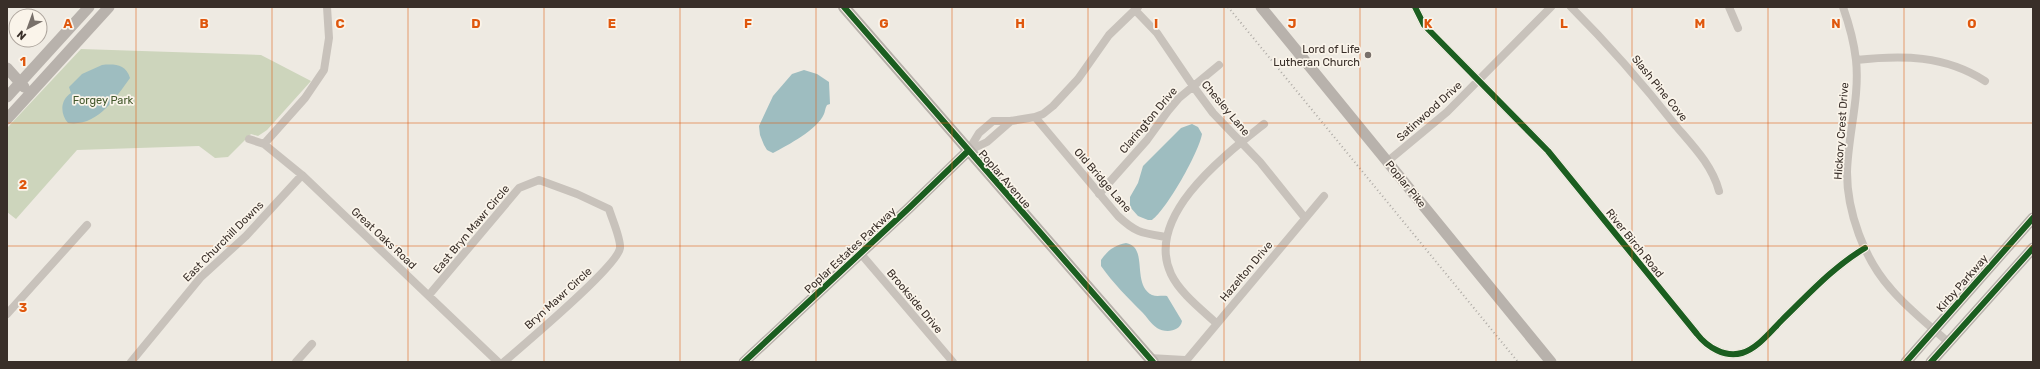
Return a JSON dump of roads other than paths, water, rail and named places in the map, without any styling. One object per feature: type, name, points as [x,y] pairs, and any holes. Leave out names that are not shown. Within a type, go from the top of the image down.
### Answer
[{"type":"main road","points":[[7,97],[89,7]]},
{"type":"main road","points":[[7,119],[109,7]]},
{"type":"main road","name":"Poplar Avenue","points":[[844,7],[1151,360]]},
{"type":"main road","name":"Poplar Pike","points":[[1261,7],[1551,362]]},
{"type":"main road","points":[[7,68],[31,93]]},
{"type":"main road","name":"Poplar Estates Parkway","points":[[744,362],[861,254],[968,151]]},
{"type":"main road","name":"Kirby Parkway","points":[[1906,362],[2033,218]]},
{"type":"main road","points":[[1931,362],[2033,248]]},
{"type":"street","points":[[264,144],[305,98],[324,70],[329,38],[327,7]]},
{"type":"street","name":"River Birch Road","points":[[1415,7],[1424,25],[1548,151],[1697,334],[1709,346],[1717,350],[1734,354],[1742,353],[1753,347],[1833,271],[1865,248]]},
{"type":"street","name":"Satinwood Drive","points":[[1388,162],[1435,122],[1551,7]]},
{"type":"street","name":"Slash Pine Cove","points":[[1571,7],[1615,52],[1648,90],[1706,162],[1716,180],[1719,192]]},
{"type":"street","points":[[1729,7],[1738,28]]},
{"type":"street","name":"Hickory Crest Drive","points":[[1844,7],[1856,60],[1856,90],[1848,180],[1851,206],[1865,248],[1882,278],[1890,289],[1949,343]]},
{"type":"street","points":[[968,151],[979,133],[986,125],[993,121],[1012,121],[1035,118],[1043,114],[1078,79],[1109,35],[1136,8]]},
{"type":"street","name":"Chesley Lane","points":[[1136,8],[1158,33],[1213,113],[1260,162],[1305,218]]},
{"type":"street","points":[[1856,60],[1892,57],[1935,60],[1961,68],[1985,81]]},
{"type":"street","name":"Clarington Drive","points":[[1099,194],[1147,140],[1168,111],[1193,86],[1219,65]]},
{"type":"street","name":"Old Bridge Lane","points":[[1035,118],[1099,194],[1132,230],[1145,234],[1166,237]]},
{"type":"street","points":[[968,151],[987,142],[1012,121]]},
{"type":"street","points":[[1216,323],[1181,289],[1172,276],[1166,260],[1166,237],[1173,218],[1200,182],[1241,143],[1264,124]]},
{"type":"street","name":"Great Oaks Road","points":[[249,139],[264,144],[302,175],[498,362]]},
{"type":"street","name":"East Churchill Downs","points":[[131,362],[201,277],[246,236],[302,175]]},
{"type":"street","name":"East Bryn Mawr Circle","points":[[429,295],[519,188],[539,180],[577,194],[609,209],[620,246]]},
{"type":"street","name":"Hazelton Drive","points":[[1151,360],[1185,361],[1324,196]]},
{"type":"street","points":[[7,314],[87,225]]},
{"type":"street","name":"Bryn Mawr Circle","points":[[504,362],[602,273],[617,253],[620,246]]},
{"type":"street","name":"Brookside Drive","points":[[861,254],[953,362]]},
{"type":"street","points":[[296,362],[312,344]]},
{"type":"water","points":[[102,65],[115,65],[123,67],[130,78],[111,103],[96,116],[88,121],[68,123],[65,119],[62,107],[65,99],[71,93],[69,87],[82,74]]},
{"type":"water","points":[[804,70],[817,74],[829,82],[830,104],[827,105],[824,114],[815,126],[794,141],[773,153],[767,150],[764,145],[760,135],[759,126],[773,96],[792,74]]},
{"type":"water","points":[[1192,124],[1198,127],[1202,134],[1200,142],[1182,180],[1166,204],[1152,220],[1138,216],[1130,207],[1130,197],[1138,183],[1143,166],[1181,128]]},
{"type":"water","points":[[1126,243],[1133,246],[1137,251],[1142,283],[1146,290],[1154,296],[1167,296],[1182,321],[1181,325],[1175,329],[1164,331],[1157,328],[1126,296],[1101,266],[1101,260],[1106,253],[1118,245]]},
{"type":"railway","points":[[1228,7],[1518,362]]},
{"type":"place","name":"Lord of Life Lutheran Church","points":[[1368,55]]},
{"type":"park label","name":"Forgey Park","points":[[103,100]]}]
